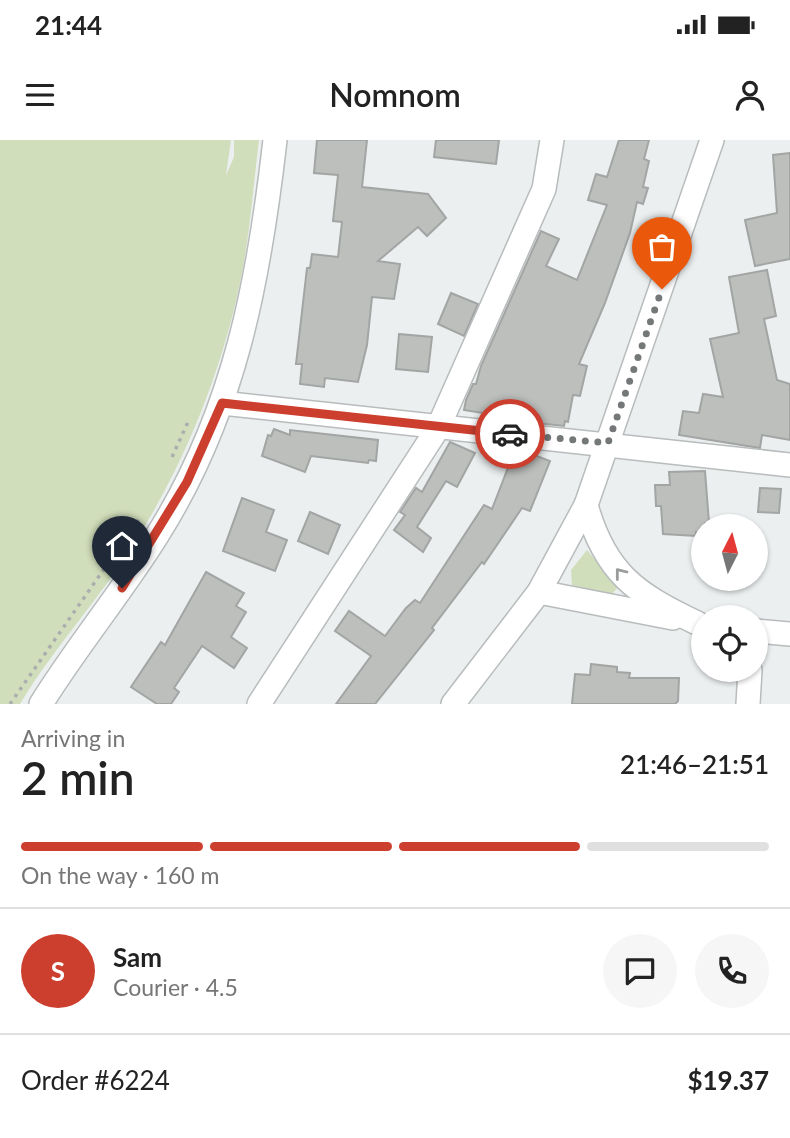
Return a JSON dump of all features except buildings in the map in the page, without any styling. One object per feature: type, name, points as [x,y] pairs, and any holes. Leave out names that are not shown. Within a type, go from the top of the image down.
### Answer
[{"type":"street","points":[[41,704],[159,532],[187,482],[222,403],[250,310],[263,243],[275,140]]},
{"type":"street","points":[[259,704],[438,428],[544,189],[552,140]]},
{"type":"street","points":[[453,704],[539,592],[586,505],[712,140]]},
{"type":"street","points":[[222,403],[438,428],[608,443],[790,465]]},
{"type":"street","points":[[586,505],[594,537],[628,583],[656,604],[691,619]]},
{"type":"street","points":[[539,592],[691,621]]},
{"type":"street","points":[[768,632],[790,634]]},
{"type":"street","points":[[748,704],[749,682]]},
{"type":"path","points":[[171,460],[190,418]]},
{"type":"path","points":[[10,704],[147,506]]},
{"type":"green space","points":[[0,140],[231,140],[226,175],[234,157],[234,140],[259,140],[240,283],[223,350],[200,415],[171,478],[137,539],[20,704],[0,704]]},
{"type":"green space","points":[[587,550],[618,587],[611,595],[572,585],[571,570]]},
{"type":"way so far","points":[[510,434],[608,443],[662,289]]},
{"type":"route","points":[[122,588],[159,532],[187,482],[222,403],[510,434]]}]
